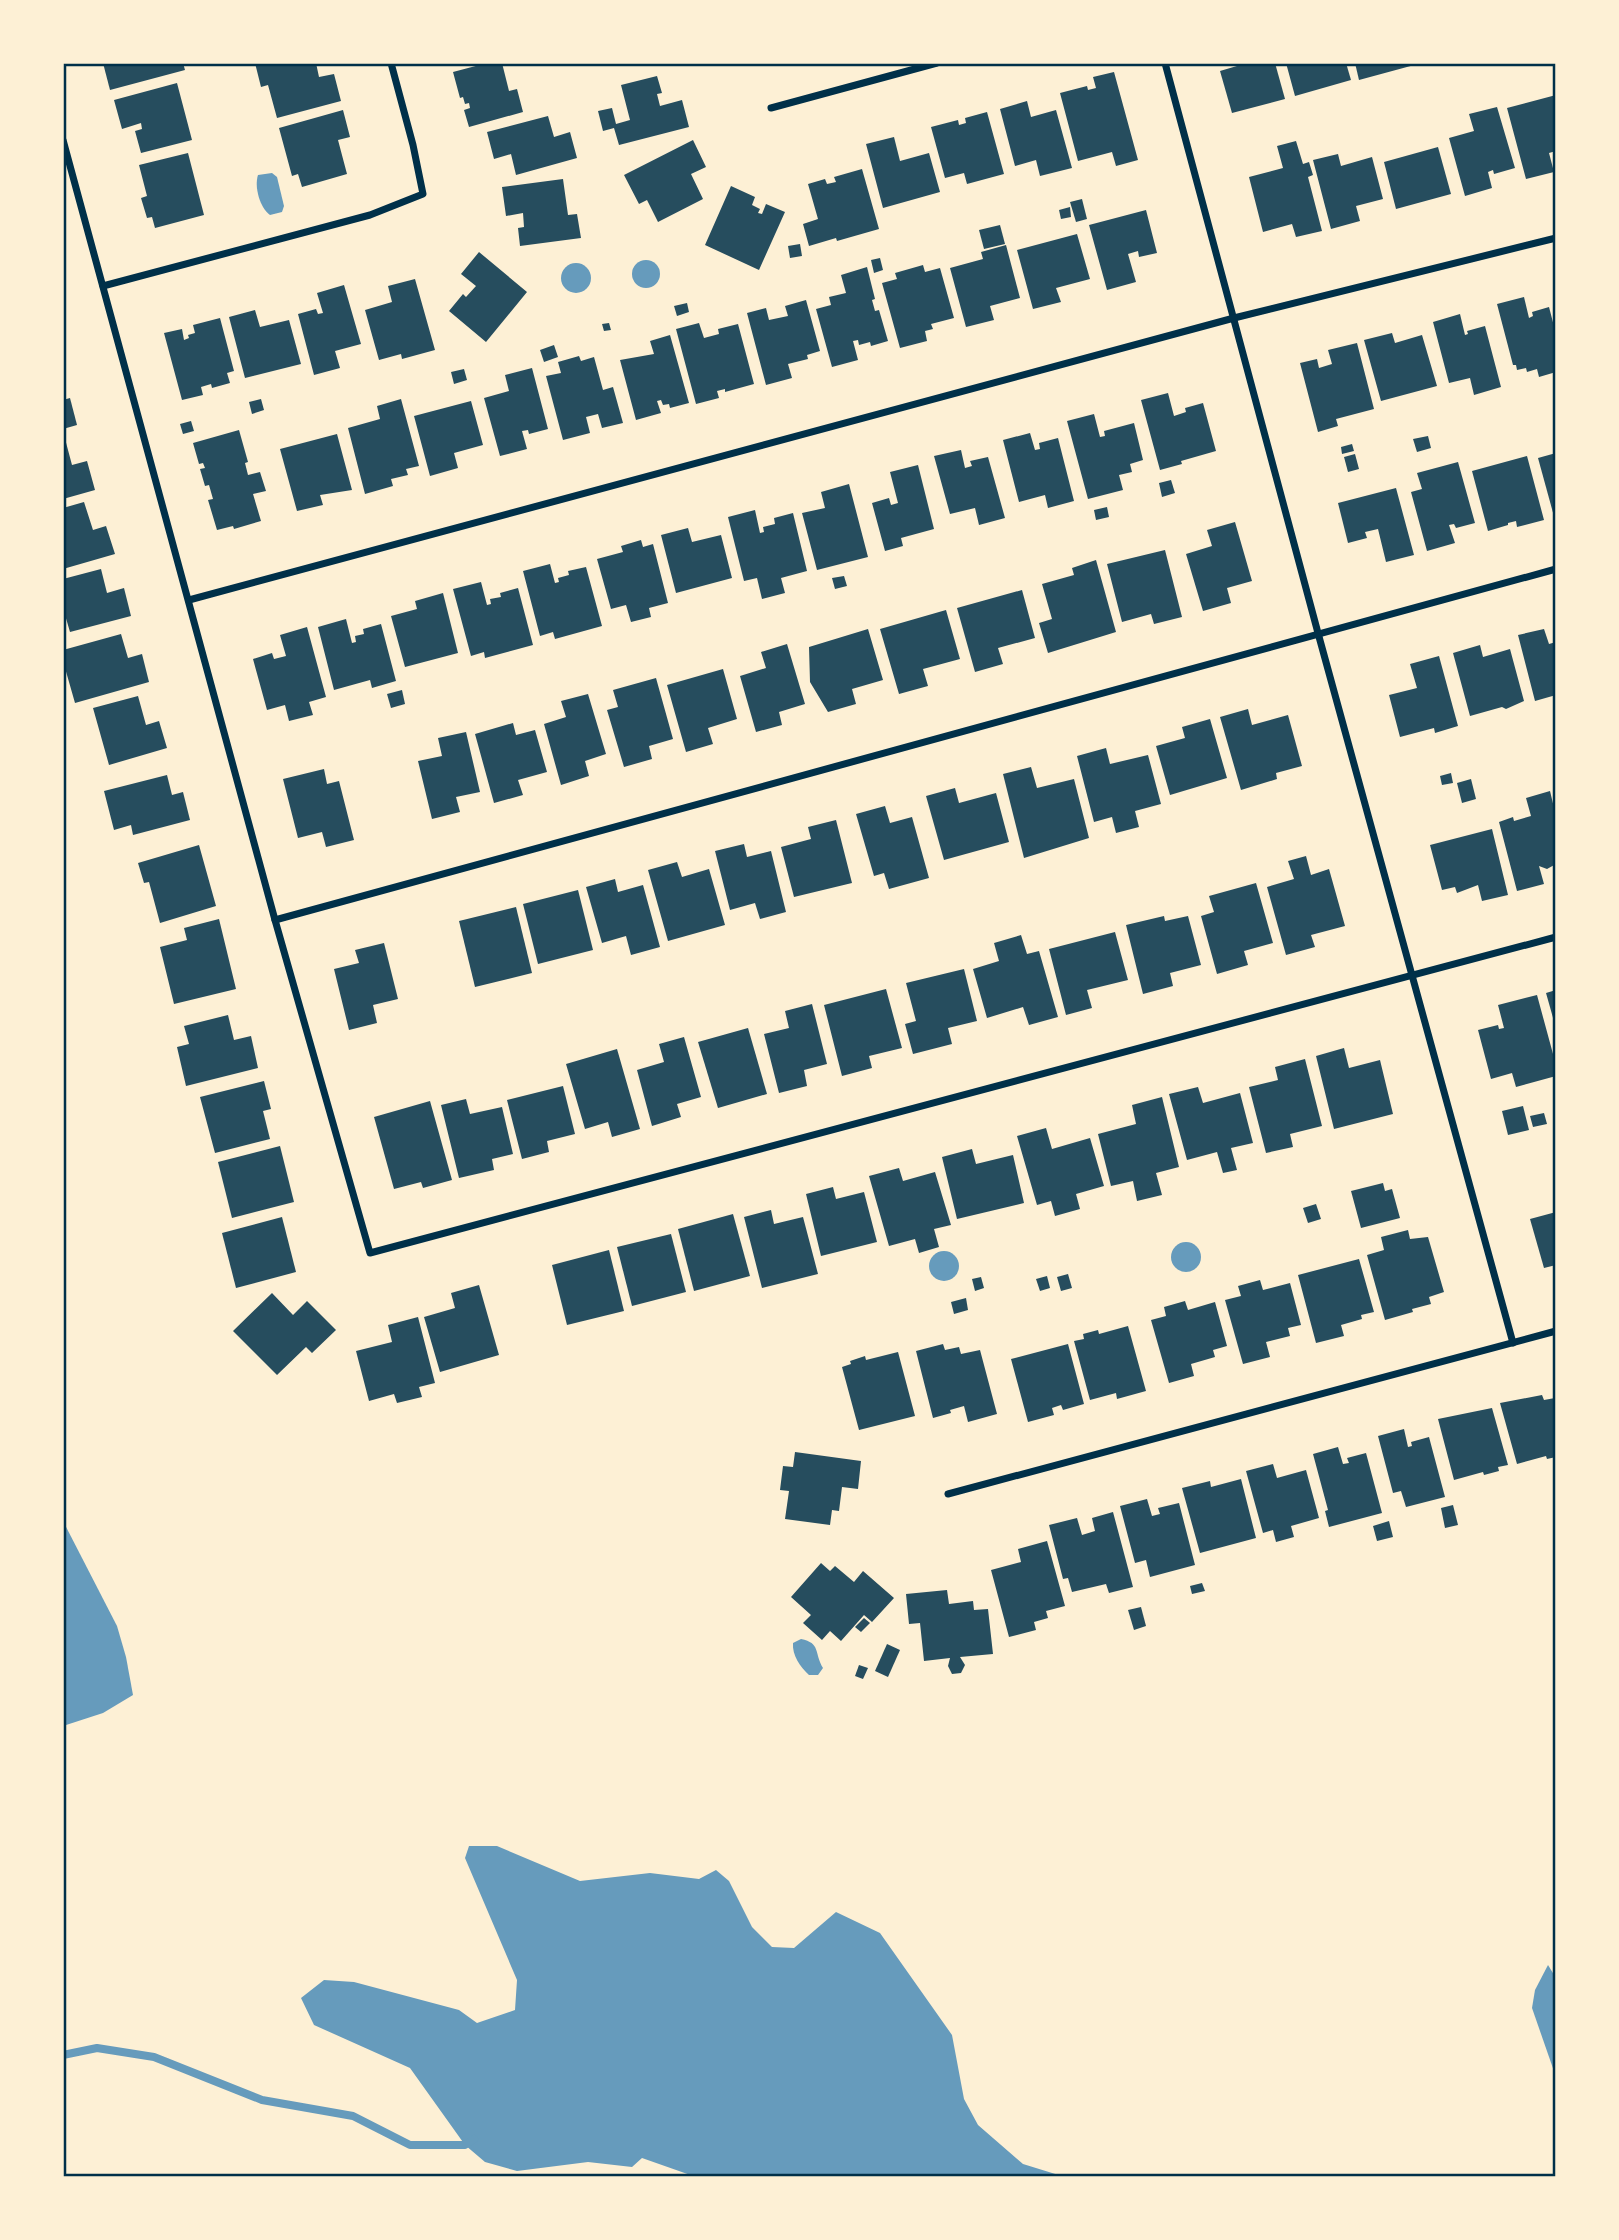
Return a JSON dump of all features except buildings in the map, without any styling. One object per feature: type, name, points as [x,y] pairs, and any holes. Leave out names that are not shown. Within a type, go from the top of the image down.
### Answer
[{"type":"street","points":[[103,286],[370,215],[423,194],[391,63]]},
{"type":"street","points":[[771,108],[937,63]]},
{"type":"street","points":[[1165,63],[1513,1343]]},
{"type":"street","points":[[63,140],[275,920],[370,1253],[1556,937]]},
{"type":"street","points":[[189,600],[1234,318],[1556,238]]},
{"type":"street","points":[[275,920],[1556,569]]},
{"type":"street","points":[[948,1494],[1556,1331]]},
{"type":"water","points":[[272,173],[277,177],[284,206],[282,212],[270,215],[261,202],[257,180],[258,175]]},
{"type":"water","points":[[646,260],[656,264],[660,274],[656,284],[646,288],[636,284],[632,274],[636,264]]},
{"type":"water","points":[[576,263],[586,268],[591,278],[586,288],[576,293],[566,288],[561,278],[566,268]]},
{"type":"water","points":[[1186,1242],[1196,1247],[1201,1257],[1196,1267],[1186,1272],[1176,1267],[1171,1257],[1176,1247]]},
{"type":"water","points":[[944,1251],[950,1252],[958,1260],[958,1272],[950,1280],[944,1281],[938,1280],[930,1272],[929,1266],[930,1260],[938,1252]]},
{"type":"water","points":[[63,1521],[117,1626],[133,1695],[103,1713],[63,1726]]},
{"type":"water","points":[[801,1639],[812,1643],[816,1649],[823,1668],[818,1675],[809,1675],[795,1656],[793,1643]]},
{"type":"water","points":[[469,1846],[497,1846],[580,1881],[650,1873],[699,1879],[716,1870],[729,1881],[752,1927],[772,1947],[794,1948],[836,1912],[880,1933],[952,2035],[964,2099],[978,2125],[1023,2164],[1065,2177],[696,2177],[642,2158],[632,2167],[588,2162],[517,2171],[485,2162],[465,2145],[410,2068],[314,2025],[301,1998],[324,1980],[354,1982],[459,2010],[477,2023],[515,2010],[517,1980],[465,1858]]},
{"type":"water","points":[[1548,1965],[1556,1978],[1556,2077],[1532,2008],[1535,1990]]},
{"type":"waterway","points":[[63,2055],[97,2048],[154,2057],[262,2100],[353,2116],[410,2145],[465,2145],[474,2139]]}]
